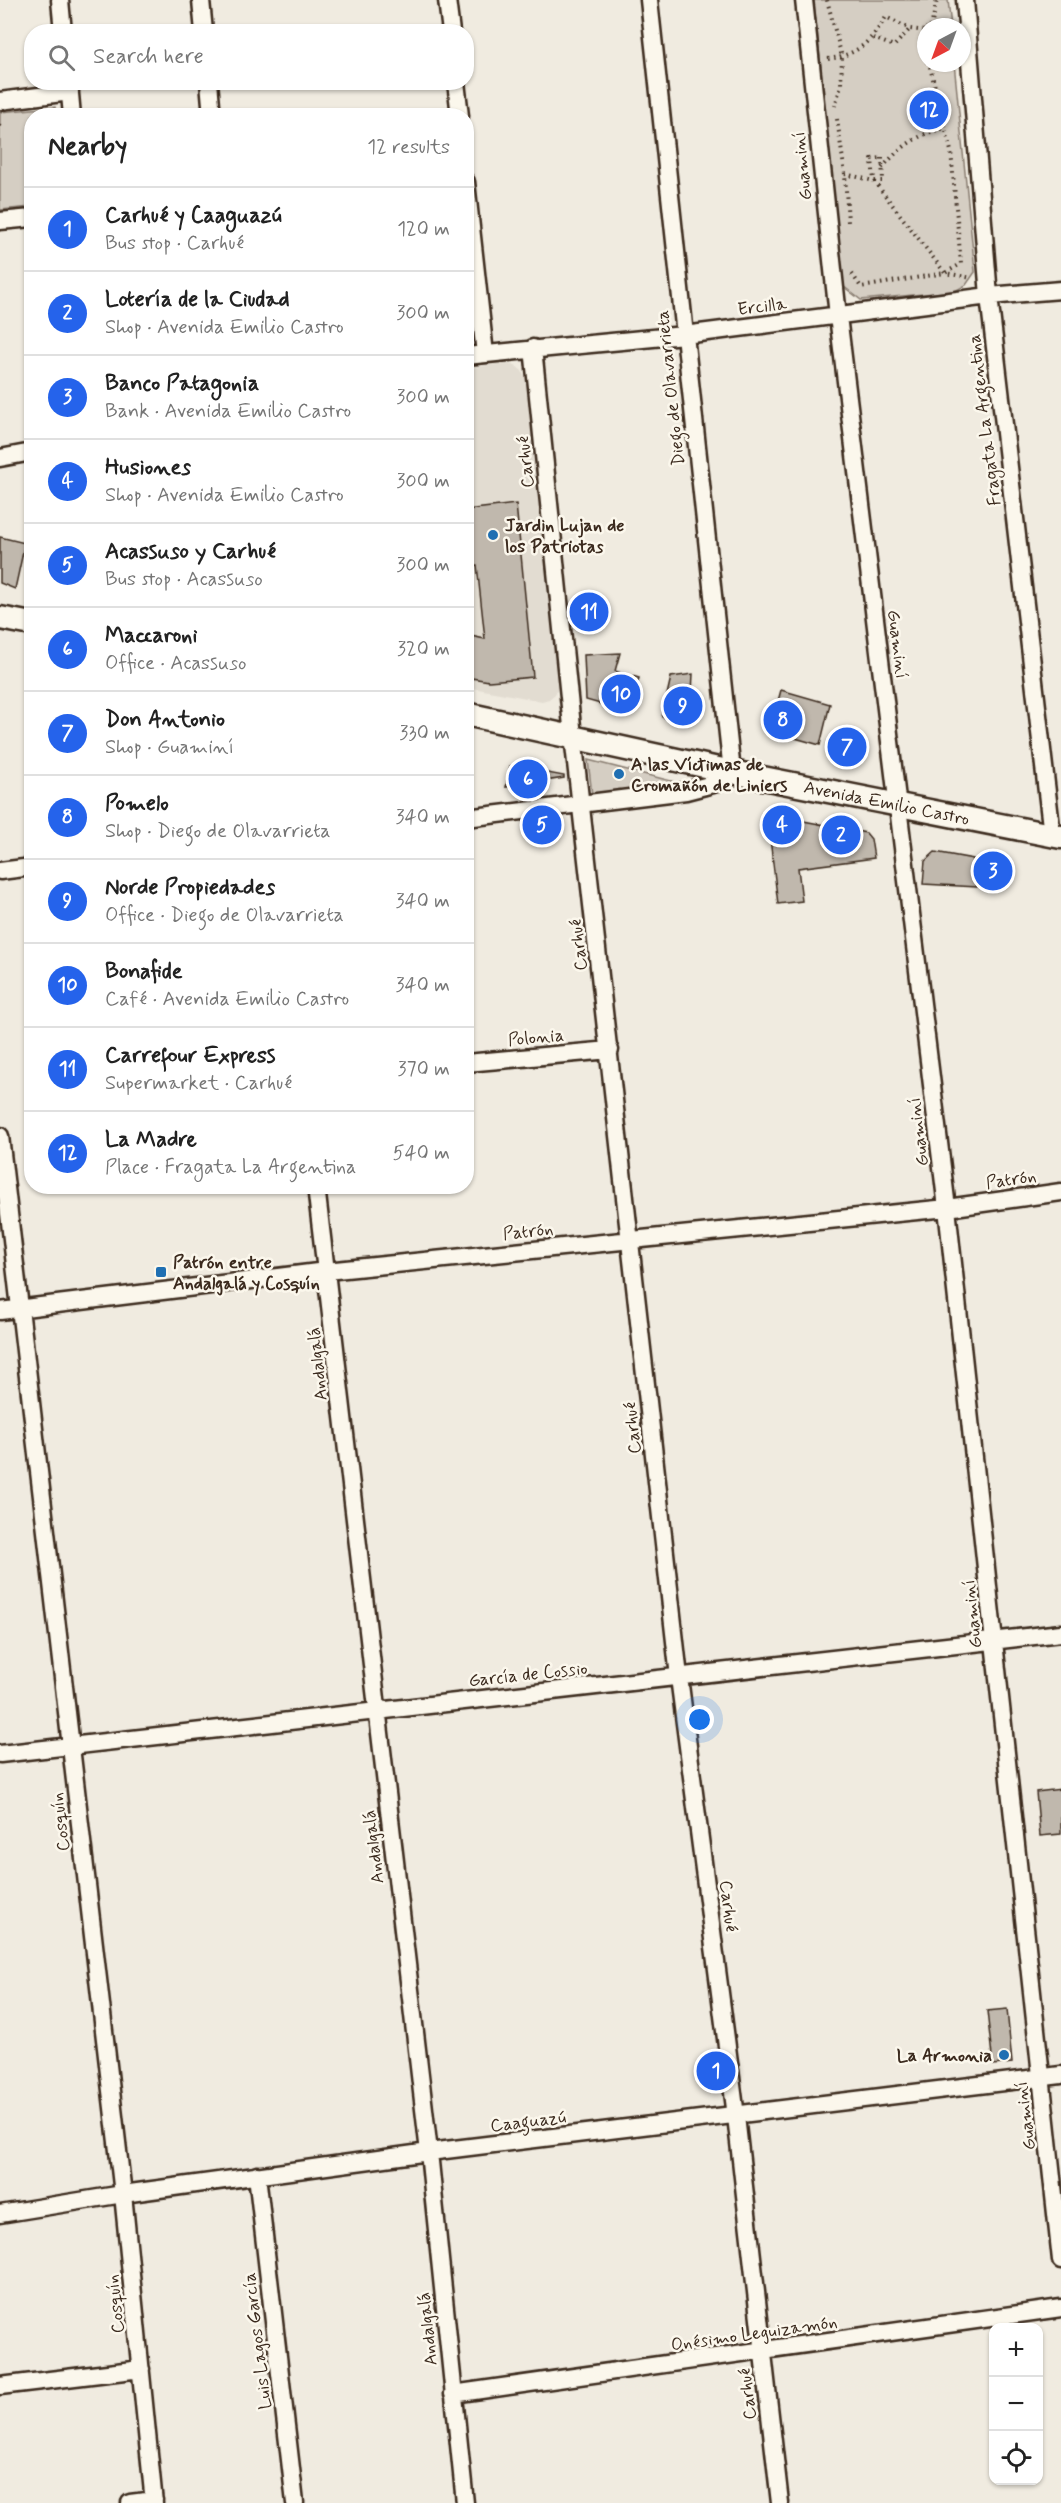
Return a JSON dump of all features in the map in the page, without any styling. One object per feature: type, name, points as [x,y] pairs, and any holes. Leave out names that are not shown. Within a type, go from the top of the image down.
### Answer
[{"type":"main road","points":[[0,618],[24,622]]},
{"type":"main road","name":"Avenida Emilio Castro","points":[[474,716],[732,772],[1056,836]]},
{"type":"street","points":[[60,0],[62,24]]},
{"type":"street","points":[[201,0],[203,24]]},
{"type":"street","points":[[447,0],[450,24]]},
{"type":"street","name":"Diego de Olavarrieta","points":[[649,0],[732,772]]},
{"type":"street","name":"Guaminí","points":[[804,0],[838,316],[947,1208],[1061,2260]]},
{"type":"street","name":"Fragata La Argentina","points":[[965,0],[989,296],[1056,836]]},
{"type":"street","points":[[0,101],[54,90]]},
{"type":"street","points":[[69,90],[71,108]]},
{"type":"street","points":[[209,90],[211,108]]},
{"type":"street","points":[[457,90],[458,108]]},
{"type":"street","points":[[0,221],[24,219]]},
{"type":"street","points":[[474,258],[484,354]]},
{"type":"street","name":"Ercilla","points":[[474,355],[684,335],[989,296],[1061,290]]},
{"type":"street","name":"Carhué","points":[[533,348],[573,736],[679,1677],[736,2116],[780,2503]]},
{"type":"street","points":[[0,458],[24,454]]},
{"type":"street","points":[[474,817],[686,791],[713,784],[732,772]]},
{"type":"street","points":[[0,870],[24,868]]},
{"type":"street","name":"Polonia","points":[[474,1062],[610,1050]]},
{"type":"street","name":"Cosquín","points":[[0,1136],[123,2194],[154,2501]]},
{"type":"street","name":"Patrón","points":[[0,1311],[326,1271],[947,1208],[1061,1192]]},
{"type":"street","name":"Andalgalá","points":[[317,1194],[429,2152],[465,2503]]},
{"type":"street","name":"García de Cossio","points":[[0,1754],[1061,1634]]},
{"type":"street","name":"Caaguazú","points":[[0,2214],[123,2194],[429,2152],[1061,2075]]},
{"type":"street","name":"Luis Lagos García","points":[[257,2175],[295,2503]]},
{"type":"street","name":"Onésimo Leguizamón","points":[[453,2394],[1061,2308]]},
{"type":"street","points":[[0,2386],[141,2369]]},
{"type":"street","points":[[130,2503],[154,2501]]},
{"type":"path","points":[[827,0],[842,57],[841,86],[835,104],[845,174],[849,229]]},
{"type":"path","points":[[933,18],[938,0]]},
{"type":"path","points":[[810,60],[842,57],[873,38],[886,17],[910,29],[917,30]]},
{"type":"path","points":[[873,38],[894,46],[910,29]]},
{"type":"path","points":[[931,72],[951,151],[960,264],[945,273]]},
{"type":"path","points":[[882,168],[901,147],[910,141],[932,130],[946,128]]},
{"type":"path","points":[[845,174],[874,181],[884,181],[882,158],[872,159],[874,181],[945,273]]},
{"type":"path","points":[[851,272],[861,287],[945,273],[971,278],[989,296]]},
{"type":"shaded area","points":[[814,0],[948,0],[950,18],[917,18],[917,72],[955,72],[975,272],[966,285],[955,291],[861,300],[843,286]]},
{"type":"shaded area","points":[[24,110],[24,208],[0,210],[0,112]]},
{"type":"shaded area","points":[[504,363],[516,366],[522,371],[527,381],[559,686],[555,694],[542,701],[474,688],[474,367]]},
{"type":"shaded area","points":[[588,760],[675,782],[592,795]]},
{"type":"building","points":[[516,504],[533,677],[489,681],[474,678],[474,637],[485,639],[477,565],[474,565],[474,509]]},
{"type":"building","points":[[0,537],[24,543],[15,589],[0,583]]},
{"type":"building","points":[[620,653],[615,671],[639,678],[629,712],[586,700],[584,655]]},
{"type":"building","points":[[693,674],[691,711],[682,721],[662,717],[671,677]]},
{"type":"building","points":[[781,690],[830,704],[820,745],[770,731]]},
{"type":"building","points":[[510,766],[564,776],[564,778],[506,787]]},
{"type":"building","points":[[767,814],[866,833],[871,839],[874,858],[798,868],[802,901],[778,904]]},
{"type":"building","points":[[935,852],[973,859],[977,887],[923,884],[925,861]]},
{"type":"building","points":[[1061,1789],[1061,1834],[1040,1836],[1036,1792]]},
{"type":"building","points":[[1007,2009],[1012,2063],[993,2065],[987,2011]]},
{"type":"place","name":"La Madre","points":[[929,110]]},
{"type":"place","name":"Jardin Lujan de los Patriotas","points":[[493,535]]},
{"type":"place","name":"Carrefour Express","points":[[589,612]]},
{"type":"place","name":"Bonafide","points":[[621,694]]},
{"type":"place","name":"Norde Propiedades","points":[[683,706]]},
{"type":"place","name":"Pomelo","points":[[783,720]]},
{"type":"place","name":"Don Antonio","points":[[847,747]]},
{"type":"place","name":"A las Víctimas de Cromañón de Liniers","points":[[619,774]]},
{"type":"place","name":"Maccaroni","points":[[528,779]]},
{"type":"place","name":"Acassuso y Carhué","points":[[542,825]]},
{"type":"place","name":"Husiones","points":[[782,825]]},
{"type":"place","name":"Lotería de la Ciudad","points":[[841,835]]},
{"type":"place","name":"Banco Patagonia","points":[[993,871]]},
{"type":"place","name":"Patrón entre Andalgalá y Cosquín","points":[[161,1272]]},
{"type":"place","name":"La Armonia","points":[[1004,2055]]},
{"type":"place","name":"Carhué y Caaguazú","points":[[716,2071]]}]
